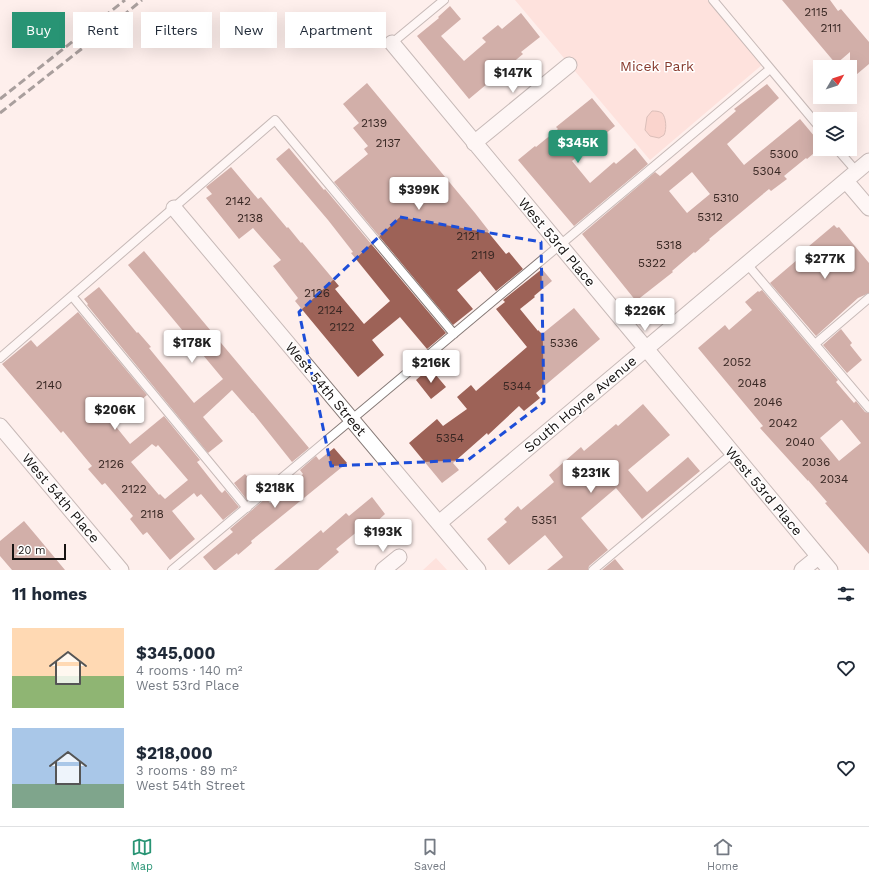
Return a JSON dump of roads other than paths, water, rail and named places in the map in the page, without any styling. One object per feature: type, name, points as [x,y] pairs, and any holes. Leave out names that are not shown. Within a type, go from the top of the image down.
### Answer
[{"type":"street","name":"West 53rd Place","points":[[392,43],[830,570]]},
{"type":"street","points":[[474,143],[569,65]]},
{"type":"street","name":"South Hoyne Avenue","points":[[439,523],[869,162]]},
{"type":"street","points":[[851,176],[869,208]]},
{"type":"street","name":"West 54th Street","points":[[174,208],[478,570]]},
{"type":"street","name":"West 54th Place","points":[[0,426],[121,570]]},
{"type":"street","points":[[383,570],[399,557]]},
{"type":"street","points":[[802,570],[818,557]]},
{"type":"lane","points":[[392,43],[444,0]]},
{"type":"lane","points":[[713,0],[813,120]]},
{"type":"lane","points":[[172,570],[770,69]]},
{"type":"lane","points":[[0,358],[275,120],[454,334]]},
{"type":"lane","points":[[841,156],[851,176]]},
{"type":"lane","points":[[747,264],[869,408]]},
{"type":"lane","points":[[72,296],[247,508]]},
{"type":"lane","points":[[815,344],[869,298]]},
{"type":"lane","points":[[593,570],[733,454]]},
{"type":"railway","points":[[0,99],[125,0]]},
{"type":"railway","points":[[0,113],[142,0]]},
{"type":"park label","name":"Micek Park","points":[[657,66]]}]
